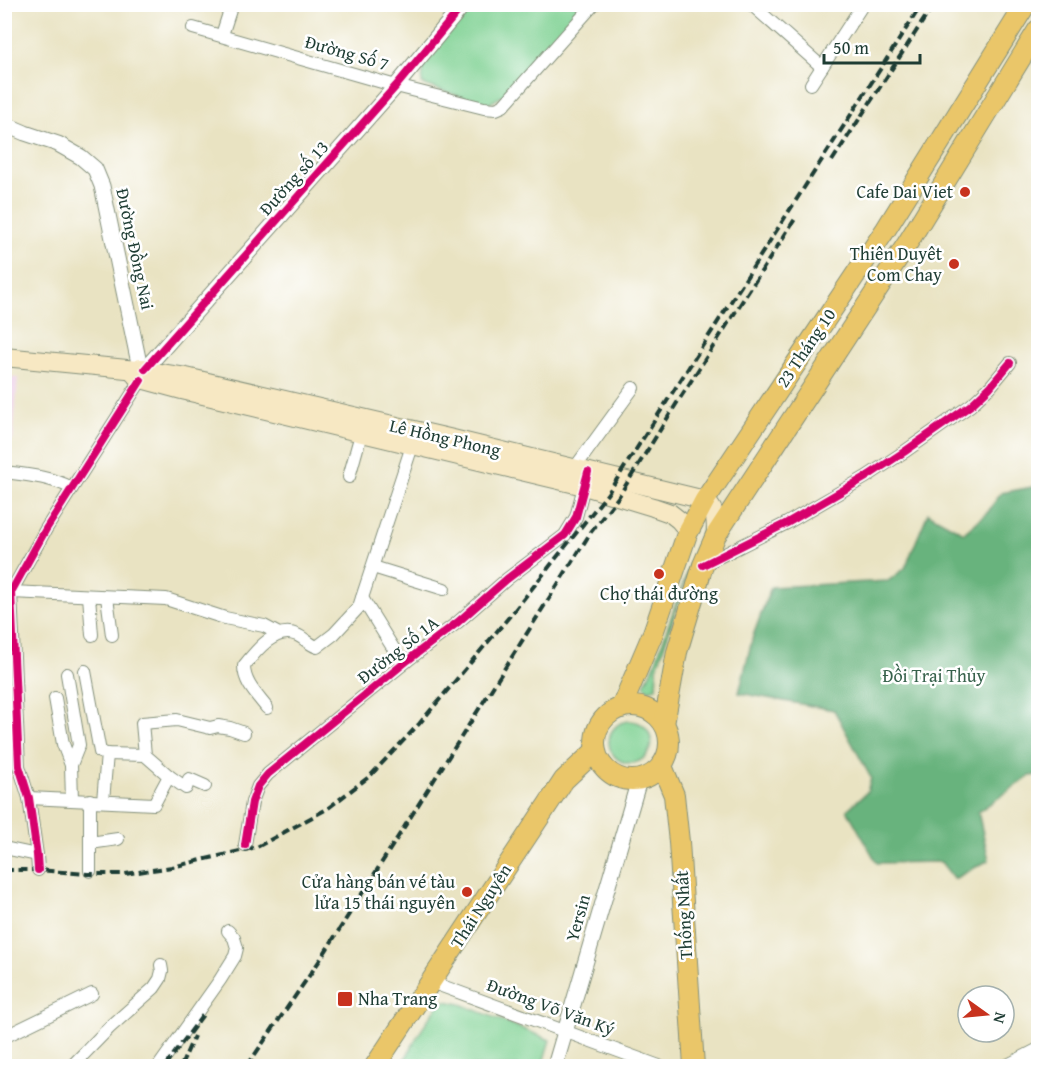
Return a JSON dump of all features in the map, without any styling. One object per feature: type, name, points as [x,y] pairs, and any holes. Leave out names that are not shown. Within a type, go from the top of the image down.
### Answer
[{"type":"main road","name":"23 Tháng 10","points":[[621,708],[653,633],[687,534],[705,500],[886,230],[1026,4]]},
{"type":"main road","points":[[1034,4],[1038,7]]},
{"type":"main road","name":"23 Tháng 10","points":[[664,724],[677,652],[703,565],[716,535],[907,244],[1038,30]]},
{"type":"main road","points":[[886,230],[907,244]]},
{"type":"main road","name":"Lê Hồng Phong","points":[[4,357],[197,380],[582,476],[670,513],[684,526],[687,534]]},
{"type":"main road","name":"Lê Hồng Phong","points":[[4,366],[142,374],[182,390],[412,446],[705,500]]},
{"type":"main road","points":[[705,500],[715,512],[716,535]]},
{"type":"main road","points":[[643,707],[664,724],[669,750],[662,766],[655,773],[639,780],[622,780],[614,777],[602,766],[595,751],[596,735],[598,727],[608,715],[621,708],[643,707]]},
{"type":"main road","name":"Thái Nguyên","points":[[377,1066],[564,780],[595,751]]},
{"type":"main road","name":"Thống Nhất","points":[[662,766],[674,795],[694,1066]]},
{"type":"street","points":[[222,35],[232,4]]},
{"type":"street","name":"Đường số 13","points":[[142,374],[396,86],[464,4]]},
{"type":"street","name":"Đường Số 7","points":[[193,28],[396,86],[496,109],[503,106],[594,4]]},
{"type":"street","points":[[751,4],[822,67]]},
{"type":"street","points":[[811,84],[863,4]]},
{"type":"street","name":"Đường Đồng Nai","points":[[4,124],[58,144],[81,157],[95,169],[102,186],[142,374]]},
{"type":"street","points":[[703,565],[787,524],[904,452],[971,405],[1010,363]]},
{"type":"street","points":[[38,870],[29,798],[19,766],[8,594],[142,374]]},
{"type":"street","points":[[582,476],[633,388]]},
{"type":"street","points":[[348,477],[361,434]]},
{"type":"street","points":[[267,708],[247,681],[244,666],[258,649],[285,632],[297,635],[317,647],[348,621],[359,607],[412,446]]},
{"type":"street","points":[[4,472],[48,478],[72,488]]},
{"type":"street","name":"Đường Số 1A","points":[[245,845],[252,802],[258,786],[268,774],[458,622],[523,566],[565,535],[576,518],[582,476]]},
{"type":"street","points":[[373,567],[444,589]]},
{"type":"street","points":[[8,594],[166,599],[225,618],[269,628],[279,634]]},
{"type":"street","points":[[89,596],[92,635]]},
{"type":"street","points":[[107,597],[112,634]]},
{"type":"street","points":[[362,598],[403,664]]},
{"type":"street","points":[[85,671],[100,752],[145,755],[186,788],[189,779],[205,786]]},
{"type":"street","points":[[67,674],[79,745],[70,765]]},
{"type":"street","points":[[55,698],[63,744],[70,765],[72,800]]},
{"type":"street","points":[[145,755],[142,723],[177,720],[210,728],[218,726],[244,733]]},
{"type":"street","points":[[90,872],[90,843],[107,754]]},
{"type":"street","points":[[29,798],[154,804],[169,776]]},
{"type":"street","name":"Yersin","points":[[555,1066],[639,780]]},
{"type":"street","points":[[90,843],[118,839]]},
{"type":"street","points":[[4,848],[37,855]]},
{"type":"street","points":[[159,1066],[220,981],[235,956],[237,948],[234,938],[228,931]]},
{"type":"street","points":[[72,1066],[154,988],[160,979],[161,965]]},
{"type":"street","name":"Đường Võ Văn Ký","points":[[431,982],[659,1066]]},
{"type":"street","points":[[4,1037],[92,994]]},
{"type":"street","points":[[1009,1066],[1038,1051]]},
{"type":"shaded area","points":[[4,377],[18,378],[13,440],[5,439]]},
{"type":"green space","points":[[575,4],[580,9],[504,95],[487,105],[422,84],[424,60],[469,5]]},
{"type":"green space","name":"Đồi Trại Thủy","points":[[1038,486],[1038,775],[1030,776],[978,812],[989,860],[954,879],[941,862],[877,863],[847,810],[867,792],[871,778],[834,710],[739,693],[753,636],[771,587],[888,581],[905,568],[928,513],[964,533],[988,512],[1001,493]]},
{"type":"green space","points":[[703,527],[657,668],[656,688],[648,690],[644,685],[654,666]]},
{"type":"green space","points":[[630,721],[638,722],[645,727],[650,734],[650,750],[645,757],[638,762],[630,763],[622,762],[615,757],[610,750],[609,742],[610,734],[615,727],[622,722]]},
{"type":"green space","points":[[445,1001],[461,1004],[550,1040],[542,1066],[423,1066],[404,1061],[428,1019]]},
{"type":"railway","points":[[4,870],[125,874],[172,867],[257,847],[327,809],[370,776],[419,724],[514,611],[608,493],[922,4]]},
{"type":"railway","points":[[832,161],[934,4]]},
{"type":"railway","points":[[247,1066],[320,960],[591,532],[619,496],[795,219]]},
{"type":"railway","points":[[165,1066],[205,1012]]},
{"type":"railway","points":[[181,1066],[194,1036]]},
{"type":"cycle path","points":[[145,369],[396,86],[464,4]]},
{"type":"cycle path","points":[[703,565],[787,523],[904,452],[971,405],[1010,363]]},
{"type":"cycle path","points":[[38,870],[29,798],[19,766],[11,592],[46,529],[141,380]]},
{"type":"cycle path","points":[[245,845],[252,802],[258,786],[268,774],[458,622],[507,579],[565,535],[576,517],[588,472]]},
{"type":"place","name":"Cafe Dai Viet","points":[[965,192]]},
{"type":"place","name":"Thiên Duyêt Com Chay","points":[[954,264]]},
{"type":"place","name":"Chợ thái đường","points":[[659,574]]},
{"type":"place","name":"Cửa hàng bán vé tàu lửa 15 thái nguyên","points":[[467,892]]},
{"type":"place","name":"Nha Trang","points":[[345,999]]}]
